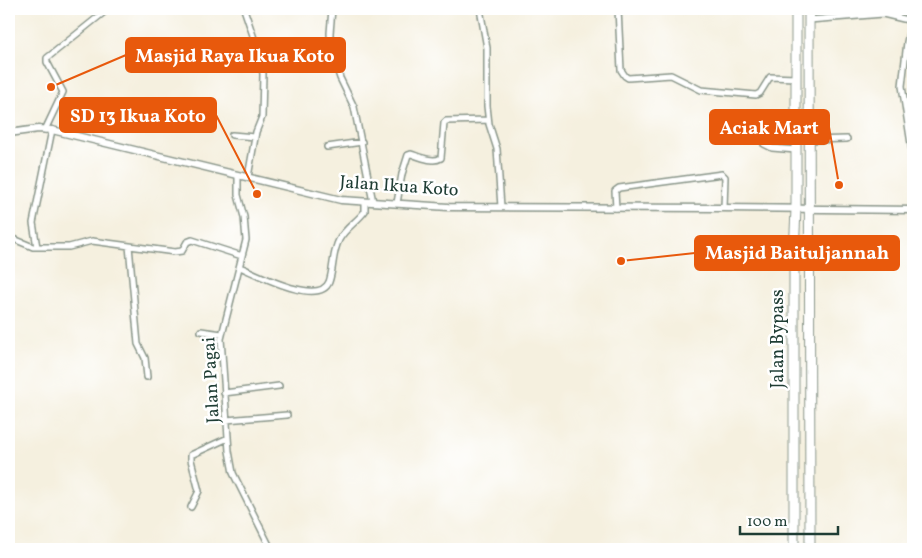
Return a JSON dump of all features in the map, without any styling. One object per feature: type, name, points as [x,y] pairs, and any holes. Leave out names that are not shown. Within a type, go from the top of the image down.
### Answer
[{"type":"highway","name":"Jalan Bypass","points":[[794,549],[796,9]]},
{"type":"highway","points":[[809,9],[810,380],[808,408],[810,549]]},
{"type":"highway","points":[[795,407],[808,408]]},
{"type":"street","points":[[37,247],[33,229],[34,213],[49,130],[64,92],[47,62],[48,58],[108,9]]},
{"type":"street","points":[[244,9],[262,67],[262,117],[255,137],[248,177]]},
{"type":"street","points":[[332,9],[331,51],[340,78],[354,107],[373,202]]},
{"type":"street","points":[[480,9],[487,48],[488,120],[497,149],[501,207]]},
{"type":"street","points":[[618,9],[621,70],[628,78],[671,75],[701,90],[756,95],[760,93],[770,77],[796,78]]},
{"type":"street","points":[[808,20],[883,14],[913,18],[907,42],[902,86],[912,132],[913,157]]},
{"type":"street","points":[[397,203],[407,157],[410,154],[434,160],[441,158],[446,120],[488,120]]},
{"type":"street","name":"Jalan Ikua Koto","points":[[9,133],[49,130],[341,200],[448,207],[913,210]]},
{"type":"street","points":[[232,135],[255,137]]},
{"type":"street","points":[[809,140],[847,139]]},
{"type":"street","points":[[327,147],[362,142]]},
{"type":"street","points":[[764,144],[772,148],[796,150]]},
{"type":"street","points":[[616,208],[615,191],[619,188],[722,174],[725,177],[724,208]]},
{"type":"street","name":"Jalan Pagai","points":[[238,175],[238,195],[246,230],[246,240],[222,334],[226,420],[233,473],[271,549]]},
{"type":"street","points":[[240,267],[293,289],[312,292],[325,287],[329,281],[338,242],[347,229],[365,212],[365,202]]},
{"type":"street","points":[[9,237],[37,247],[69,247],[92,241],[179,252],[187,242],[192,240],[242,256]]},
{"type":"street","points":[[129,246],[138,344],[145,358],[147,377]]},
{"type":"street","points":[[201,331],[222,334]]},
{"type":"street","points":[[224,393],[279,386]]},
{"type":"street","points":[[226,420],[287,415]]},
{"type":"street","points":[[191,507],[199,491],[191,455],[228,438]]},
{"type":"place","name":"Masjid Raya Ikua Koto","points":[[51,87]]},
{"type":"place","name":"Aciak Mart","points":[[839,185]]},
{"type":"place","name":"SD 13 Ikua Koto","points":[[257,194]]},
{"type":"place","name":"Masjid Baituljannah","points":[[621,261]]}]
